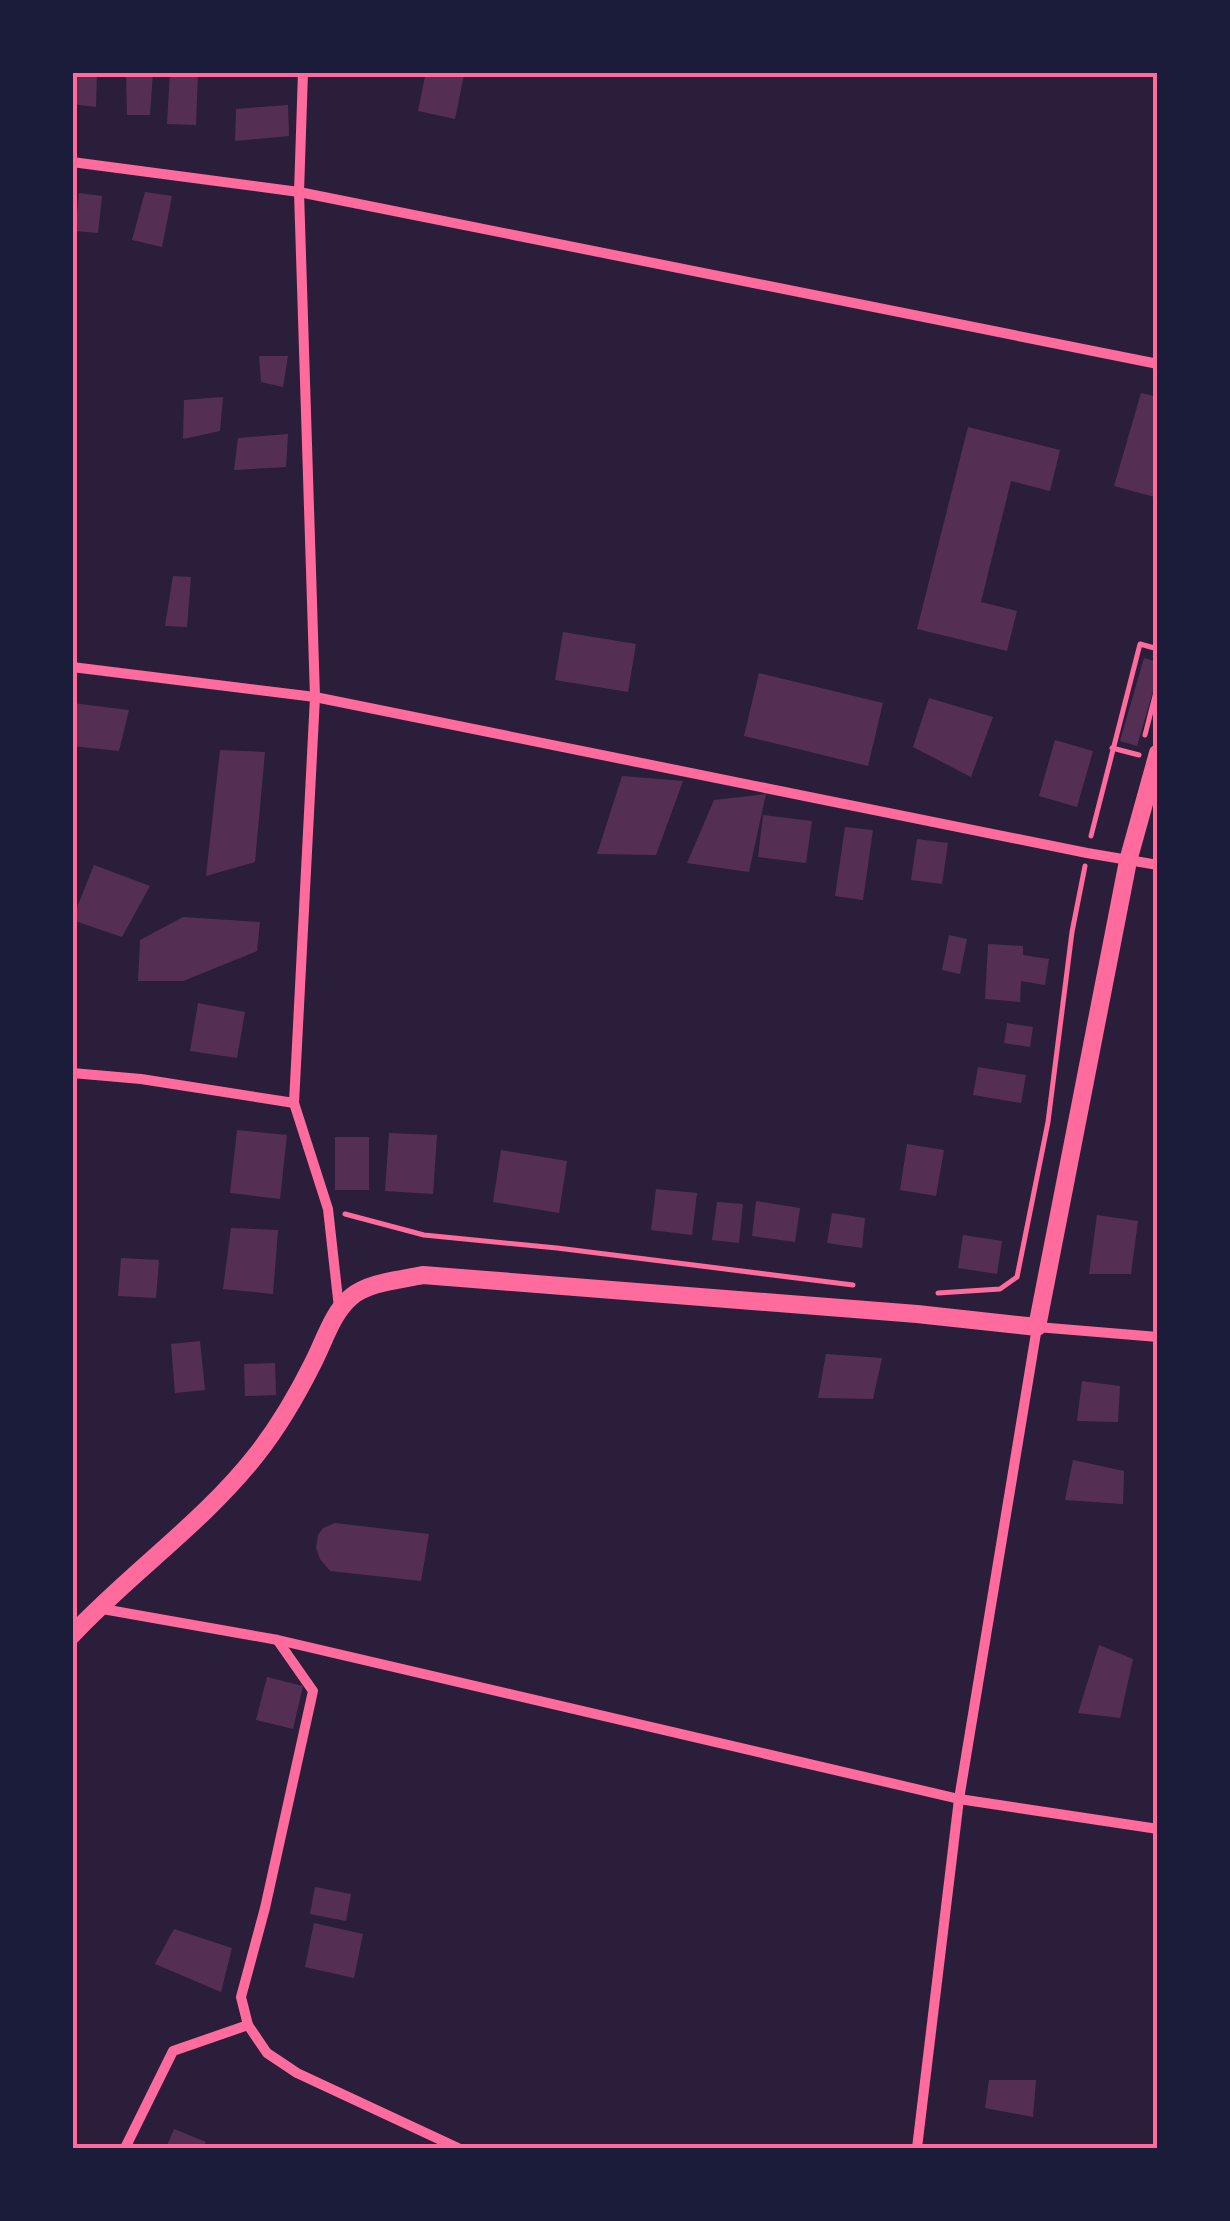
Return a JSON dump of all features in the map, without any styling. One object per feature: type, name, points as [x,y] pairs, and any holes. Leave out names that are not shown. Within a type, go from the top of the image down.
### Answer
[{"type":"street","points":[[304,72],[299,192],[315,697],[294,1103],[328,1209],[339,1309]]},
{"type":"street","points":[[72,162],[299,192],[1158,364]]},
{"type":"street","points":[[72,666],[315,697],[1158,866]]},
{"type":"street","points":[[917,2148],[959,1799],[1037,1327],[1149,754]]},
{"type":"street","points":[[72,1073],[141,1079],[294,1103]]},
{"type":"street","points":[[72,1635],[186,1530],[256,1455],[292,1403],[339,1309],[352,1296],[370,1287],[422,1274],[917,1314],[1158,1338]]},
{"type":"street","points":[[98,1608],[278,1640],[959,1799],[1158,1829]]},
{"type":"street","points":[[278,1640],[312,1691],[265,1908],[241,1997],[248,2025],[266,2054],[297,2073],[458,2148]]},
{"type":"street","points":[[124,2148],[173,2051],[248,2025]]},
{"type":"path","points":[[928,1294],[1000,1289],[1017,1278],[1048,1122],[1072,932],[1087,854],[1140,644],[1158,649]]},
{"type":"path","points":[[1144,737],[1158,684]]},
{"type":"path","points":[[1112,748],[1149,754]]},
{"type":"path","points":[[328,1209],[424,1234],[868,1287]]},
{"type":"shaded area","points":[[72,73],[1157,73],[1157,2148],[73,2148]]},
{"type":"building","points":[[72,72],[97,72],[96,107],[72,104]]},
{"type":"building","points":[[126,72],[153,72],[150,115],[127,115]]},
{"type":"building","points":[[170,72],[198,72],[196,125],[167,124]]},
{"type":"building","points":[[426,72],[464,75],[455,119],[418,111]]},
{"type":"building","points":[[288,105],[289,136],[235,141],[236,109]]},
{"type":"building","points":[[145,192],[172,196],[162,247],[132,240]]},
{"type":"building","points":[[79,193],[102,196],[98,233],[75,231]]},
{"type":"building","points":[[259,356],[288,356],[283,387],[261,382]]},
{"type":"building","points":[[1141,393],[1158,397],[1158,498],[1114,486]]},
{"type":"building","points":[[223,397],[220,431],[183,439],[184,400]]},
{"type":"building","points":[[968,427],[1060,450],[1050,491],[1011,481],[981,602],[1017,611],[1007,651],[917,629]]},
{"type":"building","points":[[288,434],[286,467],[234,470],[238,438]]},
{"type":"building","points":[[173,576],[191,577],[187,627],[165,626]]},
{"type":"building","points":[[563,632],[636,644],[628,692],[555,680]]},
{"type":"building","points":[[1144,658],[1158,662],[1158,674],[1137,746],[1120,741]]},
{"type":"building","points":[[759,673],[883,703],[868,766],[744,736]]},
{"type":"building","points":[[929,698],[993,717],[971,777],[913,747]]},
{"type":"building","points":[[72,703],[129,710],[119,751],[72,746]]},
{"type":"building","points":[[1055,740],[1093,751],[1077,807],[1039,796]]},
{"type":"building","points":[[220,750],[265,752],[255,862],[206,876]]},
{"type":"building","points":[[622,776],[683,781],[656,855],[597,854]]},
{"type":"building","points":[[766,794],[749,872],[687,863],[714,800]]},
{"type":"building","points":[[763,815],[812,821],[806,863],[758,857]]},
{"type":"building","points":[[845,827],[873,830],[863,900],[835,896]]},
{"type":"building","points":[[917,839],[948,843],[942,884],[911,880]]},
{"type":"building","points":[[94,865],[150,886],[122,937],[72,920]]},
{"type":"building","points":[[183,917],[260,922],[257,951],[183,981],[138,981],[140,940]]},
{"type":"building","points":[[949,935],[967,939],[960,974],[942,970]]},
{"type":"building","points":[[988,944],[1023,946],[1023,955],[1049,959],[1045,985],[1021,981],[1020,1002],[985,999]]},
{"type":"building","points":[[198,1003],[245,1012],[237,1058],[190,1051]]},
{"type":"building","points":[[1007,1023],[1033,1027],[1030,1047],[1004,1043]]},
{"type":"building","points":[[978,1067],[1026,1075],[1021,1103],[973,1095]]},
{"type":"building","points":[[237,1130],[287,1135],[280,1199],[230,1193]]},
{"type":"building","points":[[389,1133],[437,1135],[433,1194],[385,1191]]},
{"type":"building","points":[[335,1137],[369,1137],[369,1190],[335,1190]]},
{"type":"building","points":[[907,1144],[944,1150],[936,1196],[900,1190]]},
{"type":"building","points":[[501,1150],[567,1161],[559,1213],[493,1202]]},
{"type":"building","points":[[656,1189],[697,1193],[692,1235],[651,1230]]},
{"type":"building","points":[[756,1201],[800,1208],[795,1242],[752,1236]]},
{"type":"building","points":[[717,1202],[743,1204],[739,1243],[712,1240]]},
{"type":"building","points":[[832,1213],[865,1218],[862,1248],[827,1243]]},
{"type":"building","points":[[1097,1215],[1138,1221],[1131,1274],[1089,1274]]},
{"type":"building","points":[[231,1228],[278,1230],[273,1294],[223,1289]]},
{"type":"building","points":[[963,1235],[1002,1241],[997,1274],[958,1268]]},
{"type":"building","points":[[121,1258],[159,1260],[156,1298],[118,1296]]},
{"type":"building","points":[[200,1341],[205,1390],[175,1393],[171,1344]]},
{"type":"building","points":[[826,1354],[882,1358],[873,1399],[818,1398]]},
{"type":"building","points":[[275,1363],[276,1395],[245,1396],[244,1364]]},
{"type":"building","points":[[1082,1381],[1120,1386],[1118,1422],[1077,1421]]},
{"type":"building","points":[[1073,1460],[1124,1471],[1123,1504],[1065,1500]]},
{"type":"building","points":[[335,1523],[429,1534],[421,1581],[330,1571],[316,1548],[323,1528]]},
{"type":"building","points":[[1099,1645],[1133,1659],[1120,1718],[1078,1713]]},
{"type":"building","points":[[267,1677],[303,1686],[293,1729],[256,1720]]},
{"type":"building","points":[[315,1887],[351,1894],[346,1921],[310,1914]]},
{"type":"building","points":[[314,1923],[363,1934],[354,1978],[305,1967]]},
{"type":"building","points":[[174,1929],[232,1948],[221,1992],[155,1964]]},
{"type":"building","points":[[989,2080],[1036,2080],[1033,2117],[985,2108]]},
{"type":"building","points":[[174,2129],[206,2142],[203,2148],[166,2148]]}]
